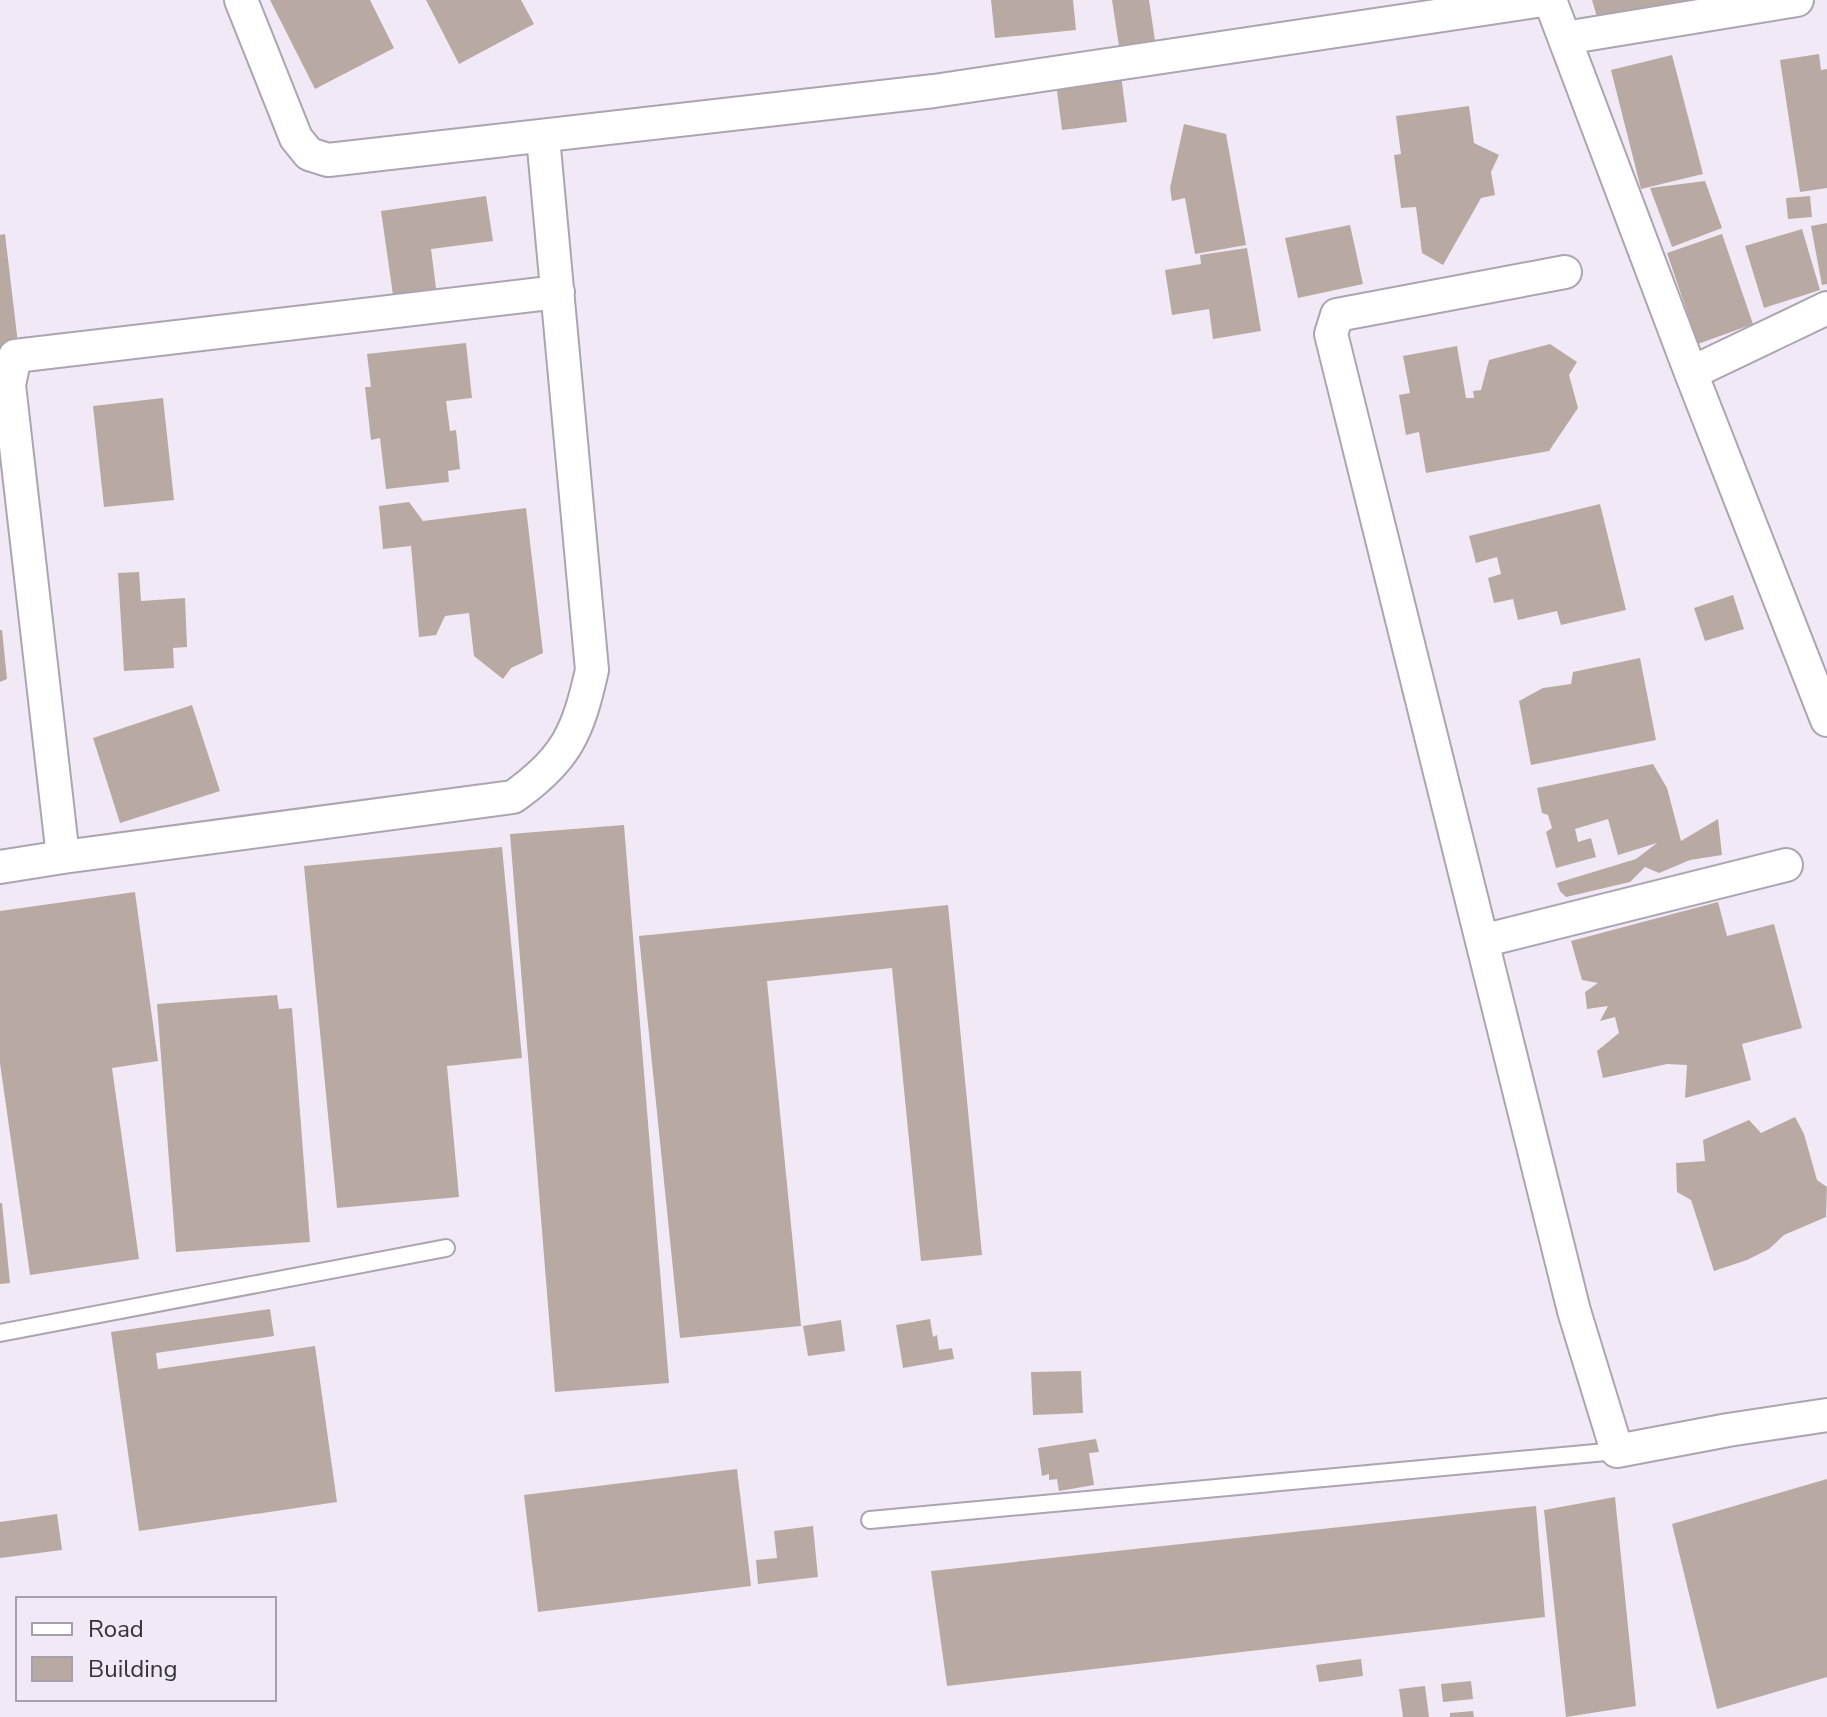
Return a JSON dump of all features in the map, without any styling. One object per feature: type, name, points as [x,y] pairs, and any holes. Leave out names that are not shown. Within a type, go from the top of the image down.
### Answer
[{"type":"street","points":[[241,0],[296,138],[309,154],[328,160],[934,91],[1543,0]]},
{"type":"street","points":[[1550,0],[1827,720]]},
{"type":"street","points":[[1565,38],[1797,0]]},
{"type":"street","points":[[0,867],[513,797],[543,776],[563,752],[582,716],[592,670],[543,137]]},
{"type":"street","points":[[1565,272],[1337,315],[1331,334],[1574,1311],[1617,1451],[1827,1415]]},
{"type":"street","points":[[63,857],[5,386],[15,356],[558,292]]},
{"type":"street","points":[[1691,373],[1827,308]]},
{"type":"street","points":[[1482,941],[1786,865]]},
{"type":"lane","points":[[0,1333],[446,1248]]},
{"type":"lane","points":[[870,1520],[1617,1451]]},
{"type":"building","points":[[270,0],[370,0],[394,48],[315,89]]},
{"type":"building","points":[[426,0],[521,0],[534,24],[459,64]]},
{"type":"building","points":[[991,0],[1073,0],[1076,30],[995,38]]},
{"type":"building","points":[[1112,0],[1149,0],[1157,54],[1121,59]]},
{"type":"building","points":[[1592,0],[1686,0],[1686,1],[1600,27]]},
{"type":"building","points":[[1819,54],[1821,70],[1827,69],[1827,188],[1800,192],[1780,60]]},
{"type":"building","points":[[1672,55],[1703,174],[1641,189],[1611,70]]},
{"type":"building","points":[[1121,75],[1127,122],[1062,130],[1056,83]]},
{"type":"building","points":[[1469,106],[1474,143],[1499,155],[1491,172],[1495,195],[1481,198],[1443,265],[1422,253],[1416,207],[1401,208],[1394,155],[1401,154],[1396,116]]},
{"type":"building","points":[[1184,124],[1226,134],[1246,245],[1195,254],[1185,198],[1172,201],[1170,188]]},
{"type":"building","points":[[1705,181],[1722,228],[1672,247],[1650,188]]},
{"type":"building","points":[[486,196],[493,241],[431,249],[437,296],[394,302],[381,211]]},
{"type":"building","points":[[1810,196],[1812,217],[1788,219],[1786,198]]},
{"type":"building","points":[[1827,223],[1827,284],[1822,285],[1811,226]]},
{"type":"building","points":[[1350,225],[1363,284],[1298,298],[1285,238]]},
{"type":"building","points":[[1802,229],[1820,290],[1764,308],[1745,246]]},
{"type":"building","points":[[5,234],[19,352],[0,354],[0,235]]},
{"type":"building","points":[[1722,234],[1753,324],[1698,344],[1667,253]]},
{"type":"building","points":[[1247,248],[1261,331],[1213,339],[1209,309],[1172,315],[1165,270],[1201,264],[1200,255]]},
{"type":"building","points":[[466,343],[472,398],[446,401],[450,431],[456,430],[460,469],[448,471],[449,482],[386,489],[380,438],[371,440],[365,387],[371,387],[367,354]]},
{"type":"building","points":[[1550,344],[1577,362],[1569,375],[1578,408],[1549,451],[1426,473],[1419,432],[1406,435],[1399,395],[1410,393],[1403,356],[1457,346],[1466,398],[1474,398],[1473,391],[1481,390],[1489,360]]},
{"type":"building","points":[[163,398],[174,500],[104,507],[93,406]]},
{"type":"building","points":[[409,502],[423,521],[526,508],[543,653],[511,668],[503,679],[474,656],[469,613],[445,616],[436,635],[419,637],[411,546],[383,549],[379,506]]},
{"type":"building","points":[[1600,504],[1626,610],[1561,625],[1557,611],[1518,620],[1513,599],[1494,603],[1488,578],[1501,574],[1497,557],[1476,563],[1469,536]]},
{"type":"building","points":[[139,572],[141,601],[185,598],[187,647],[173,648],[174,668],[124,671],[118,573]]},
{"type":"building","points":[[1733,595],[1744,629],[1705,641],[1694,608]]},
{"type":"building","points":[[0,630],[7,679],[0,682]]},
{"type":"building","points":[[1640,658],[1656,740],[1531,765],[1519,701],[1543,688],[1571,684],[1573,672]]},
{"type":"building","points":[[192,705],[220,791],[120,823],[93,738]]},
{"type":"building","points":[[1653,764],[1667,788],[1681,841],[1718,819],[1722,855],[1690,860],[1659,873],[1645,867],[1630,882],[1566,897],[1557,883],[1636,859],[1657,843],[1618,855],[1608,819],[1575,829],[1578,842],[1591,838],[1596,857],[1556,868],[1546,832],[1552,828],[1548,815],[1542,813],[1537,788]]},
{"type":"building","points":[[624,825],[669,1383],[555,1392],[510,834]]},
{"type":"building","points":[[502,847],[522,1058],[447,1066],[459,1197],[337,1208],[304,866]]},
{"type":"building","points":[[135,892],[158,1061],[112,1068],[139,1259],[30,1275],[0,1063],[0,911]]},
{"type":"building","points":[[1718,902],[1727,936],[1774,924],[1802,1028],[1742,1044],[1751,1080],[1685,1098],[1687,1065],[1667,1064],[1603,1078],[1597,1051],[1619,1033],[1615,1017],[1600,1021],[1608,1006],[1587,1009],[1585,992],[1598,983],[1582,980],[1571,941]]},
{"type":"building","points":[[948,905],[982,1255],[921,1261],[892,968],[767,981],[801,1326],[680,1338],[639,936]]},
{"type":"building","points":[[277,995],[279,1009],[292,1008],[310,1242],[176,1252],[157,1004]]},
{"type":"building","points":[[1795,1117],[1804,1134],[1817,1180],[1827,1187],[1826,1217],[1784,1235],[1769,1249],[1747,1260],[1714,1271],[1691,1200],[1677,1192],[1676,1163],[1705,1161],[1703,1140],[1749,1120],[1761,1133]]},
{"type":"building","points":[[0,1203],[10,1283],[0,1284]]},
{"type":"building","points":[[270,1309],[274,1336],[156,1353],[158,1369],[315,1346],[337,1502],[139,1531],[111,1332]]},
{"type":"building","points":[[930,1319],[939,1350],[952,1348],[954,1359],[903,1368],[896,1325]]},
{"type":"building","points":[[841,1320],[845,1351],[808,1356],[803,1326]]},
{"type":"building","points":[[1081,1371],[1083,1413],[1033,1415],[1031,1372]]},
{"type":"building","points":[[1096,1439],[1099,1452],[1089,1453],[1094,1485],[1059,1491],[1057,1479],[1049,1480],[1049,1474],[1042,1476],[1038,1448]]},
{"type":"building","points":[[737,1469],[751,1586],[538,1612],[524,1495]]},
{"type":"building","points":[[1827,1479],[1827,1677],[1717,1709],[1672,1524]]},
{"type":"building","points":[[1615,1497],[1636,1706],[1566,1717],[1544,1510]]},
{"type":"building","points":[[1536,1506],[1545,1617],[947,1686],[931,1571]]},
{"type":"building","points":[[57,1514],[62,1550],[0,1558],[0,1522]]},
{"type":"building","points":[[813,1526],[818,1577],[758,1584],[756,1560],[777,1558],[774,1531]]},
{"type":"building","points":[[1361,1659],[1363,1676],[1319,1682],[1316,1665]]},
{"type":"building","points":[[1471,1681],[1473,1699],[1443,1702],[1441,1684]]},
{"type":"building","points":[[1425,1686],[1429,1717],[1403,1717],[1399,1689]]},
{"type":"building","points":[[1473,1711],[1474,1717],[1450,1717],[1450,1713]]}]
